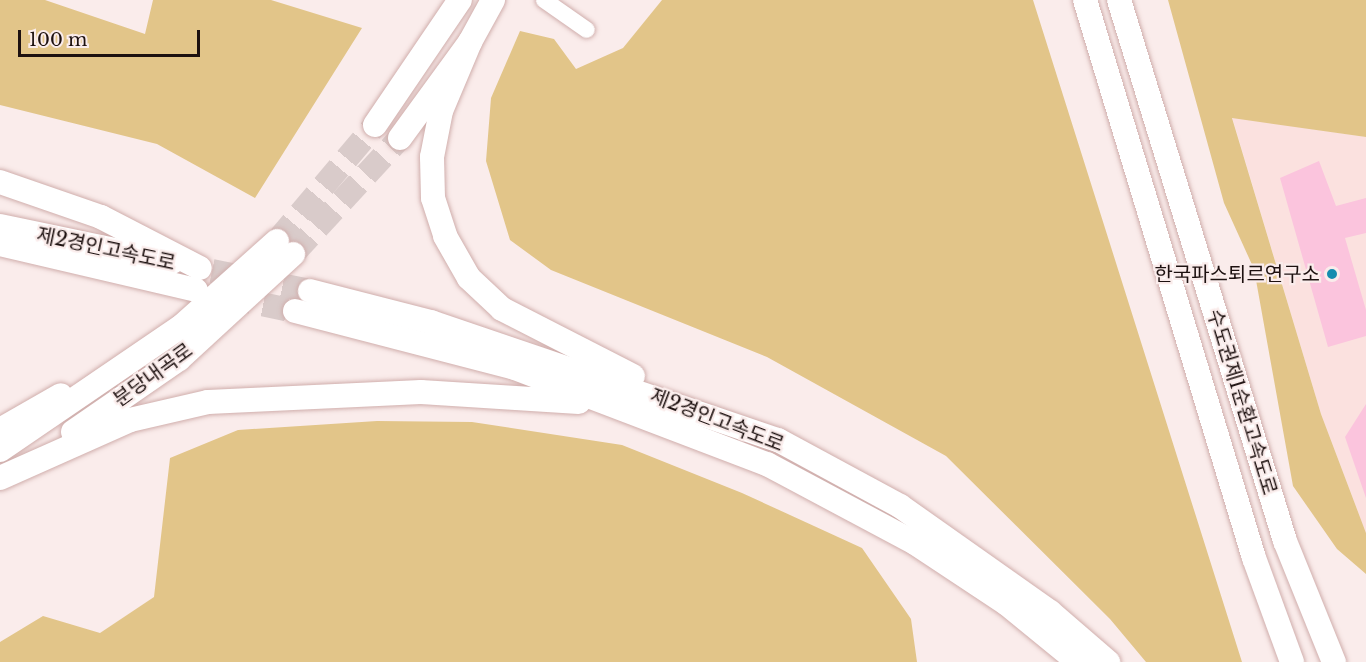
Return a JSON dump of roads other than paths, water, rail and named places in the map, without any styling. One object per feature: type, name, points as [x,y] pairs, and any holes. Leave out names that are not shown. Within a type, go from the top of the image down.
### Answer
[{"type":"highway","points":[[375,125],[460,0]]},
{"type":"highway","points":[[493,0],[470,42],[441,111],[430,178],[445,236],[469,278],[517,319],[710,414]]},
{"type":"highway","name":"수도권제1순환고속도로","points":[[1085,0],[1254,558],[1292,662]]},
{"type":"highway","name":"수도권제1순환고속도로","points":[[1119,0],[1285,540],[1334,662]]},
{"type":"highway","points":[[400,138],[470,42]]},
{"type":"highway","points":[[0,182],[101,217],[203,276]]},
{"type":"highway","name":"제2경인고속도로","points":[[0,226],[203,276]]},
{"type":"highway","name":"제2경인고속도로","points":[[0,244],[62,259],[203,276]]},
{"type":"highway","name":"분당내곡로","points":[[0,450],[183,326],[285,248],[179,359],[0,478]]},
{"type":"highway","points":[[0,252],[62,259]]},
{"type":"highway","name":"제2경인고속도로","points":[[310,291],[431,322],[710,414],[778,440],[900,506],[1089,658]]},
{"type":"highway","name":"제2경인고속도로","points":[[294,311],[515,368],[669,424],[767,464],[915,543],[1089,658]]},
{"type":"highway","points":[[0,430],[183,326]]},
{"type":"highway","points":[[0,478],[130,420],[228,400],[485,392],[588,403],[669,424]]},
{"type":"street","points":[[544,0],[587,30]]},
{"type":"tunnel","points":[[277,241],[375,125]]},
{"type":"tunnel","points":[[293,254],[400,138]]},
{"type":"tunnel","points":[[212,271],[310,291]]},
{"type":"tunnel","points":[[228,297],[295,311]]},
{"type":"place","name":"한국파스퇴르연구소","points":[[1332,274]]}]
